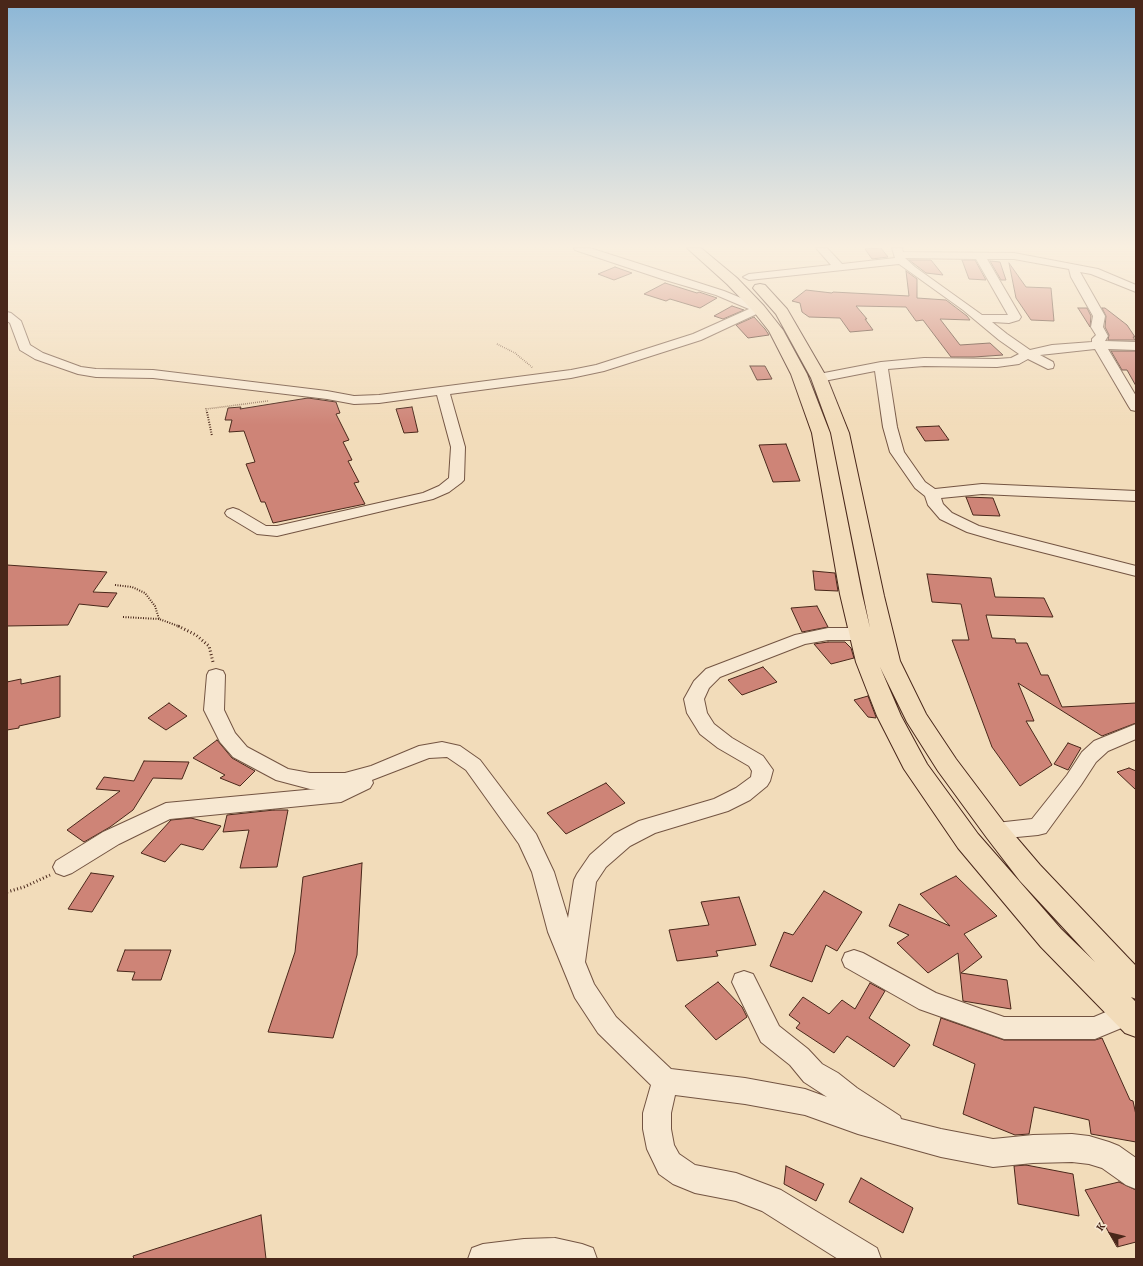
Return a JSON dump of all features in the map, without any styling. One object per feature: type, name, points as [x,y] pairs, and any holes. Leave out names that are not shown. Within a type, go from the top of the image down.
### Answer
[{"type":"highway","points":[[777,307],[782,312],[819,378],[840,433],[873,596],[889,660],[915,716],[947,765],[996,831],[1030,873],[1136,986]]},
{"type":"highway","points":[[759,309],[776,330],[799,374],[821,433],[851,594],[867,662],[886,710],[917,769],[968,841],[1001,881],[1051,938],[1132,1018]]},
{"type":"street","points":[[754,307],[759,309]]},
{"type":"street","points":[[965,307],[1028,354],[1048,365]]},
{"type":"street","points":[[979,318],[1015,317],[1009,307]]},
{"type":"street","points":[[1094,307],[1099,316],[1097,327],[1102,334],[1102,336],[1098,339],[1099,345],[1136,407]]},
{"type":"street","points":[[7,316],[15,321],[24,347],[40,356],[78,370],[96,373],[153,374],[327,395],[354,400],[393,398],[599,368],[697,338],[759,309]]},
{"type":"street","points":[[819,378],[881,366],[924,362],[997,364],[1014,361],[1028,354],[1052,349],[1099,345],[1136,346]]},
{"type":"street","points":[[881,366],[890,427],[897,452],[920,485],[932,494],[936,505],[946,516],[973,529],[1004,538],[1136,571]]},
{"type":"street","points":[[233,513],[263,531],[276,531],[428,496],[444,489],[456,480],[458,447],[443,391]]},
{"type":"street","points":[[932,494],[982,489],[1136,496]]},
{"type":"street","points":[[573,962],[585,880],[598,861],[622,840],[647,827],[720,805],[743,794],[760,781],[763,770],[756,761],[725,743],[707,729],[697,713],[694,699],[701,685],[713,673],[801,639],[828,634],[860,634]]},
{"type":"street","points":[[216,675],[214,710],[227,736],[240,752],[283,775],[310,781],[345,781],[378,771],[426,751],[442,749],[453,751],[473,765],[528,840],[543,872],[560,932],[584,990],[608,1026],[665,1081],[744,1091],[805,1102],[858,1121],[902,1133],[941,1143],[993,1153],[1033,1149],[1072,1148],[1089,1150],[1109,1156],[1136,1175]]},
{"type":"street","points":[[996,831],[1038,827],[1074,780],[1089,757],[1101,746],[1136,731]]},
{"type":"street","points":[[64,867],[111,838],[166,811],[341,794],[371,779],[378,771]]},
{"type":"street","points":[[854,960],[928,1001],[1004,1028],[1095,1028],[1132,1018]]},
{"type":"street","points":[[744,982],[770,1034],[799,1058],[813,1074],[829,1082],[847,1097],[902,1133]]},
{"type":"street","points":[[665,1081],[657,1113],[657,1129],[661,1149],[669,1164],[683,1174],[695,1179],[736,1186],[770,1200],[866,1259]]},
{"type":"street","points":[[483,1259],[524,1254],[555,1253],[582,1259]]},
{"type":"path","points":[[497,344],[515,353],[544,376]]},
{"type":"path","points":[[212,436],[206,409],[271,400]]},
{"type":"path","points":[[116,584],[132,587],[145,593],[155,606],[159,619]]},
{"type":"path","points":[[124,617],[159,619],[179,626],[196,635],[209,646],[216,675]]},
{"type":"path","points":[[7,892],[24,887],[64,867]]},
{"type":"building","points":[[730,307],[744,310],[723,319],[714,316]]},
{"type":"building","points":[[801,307],[857,307],[867,319],[865,319],[873,330],[850,332],[840,318],[809,317],[802,312]]},
{"type":"building","points":[[906,307],[955,307],[970,320],[940,319],[960,345],[990,343],[1003,355],[951,357],[923,320],[916,321]]},
{"type":"building","points":[[1022,307],[1053,307],[1054,321],[1031,320]]},
{"type":"building","points":[[1078,308],[1087,308],[1091,316],[1090,327]]},
{"type":"building","points":[[1102,308],[1105,308],[1127,325],[1135,337],[1133,337],[1135,340],[1108,340],[1109,335],[1105,327],[1106,316]]},
{"type":"building","points":[[754,317],[769,335],[748,338],[736,325]]},
{"type":"building","points":[[1111,351],[1136,351],[1136,386],[1127,370],[1122,370]]},
{"type":"building","points":[[750,366],[765,366],[772,379],[757,380]]},
{"type":"building","points":[[308,398],[336,402],[340,413],[336,414],[349,440],[343,442],[352,460],[348,461],[359,482],[354,483],[365,504],[273,523],[265,502],[261,502],[246,464],[255,462],[244,431],[229,432],[232,420],[225,420],[228,408],[241,407],[240,409]]},
{"type":"building","points":[[412,407],[418,432],[404,433],[396,409]]},
{"type":"building","points":[[939,426],[949,440],[925,441],[916,427]]},
{"type":"building","points":[[786,444],[800,481],[773,482],[759,445]]},
{"type":"building","points":[[966,497],[993,498],[1000,516],[973,515]]},
{"type":"building","points":[[7,565],[107,572],[93,592],[117,593],[108,607],[79,604],[68,625],[7,626]]},
{"type":"building","points":[[813,571],[835,573],[838,591],[815,590]]},
{"type":"building","points":[[927,574],[991,578],[995,597],[1044,598],[1053,617],[986,615],[992,638],[1015,639],[1016,643],[1027,643],[1041,675],[1048,675],[1062,707],[1136,703],[1136,723],[1102,736],[1018,683],[1034,721],[1026,721],[1052,765],[1020,786],[992,747],[952,640],[969,640],[961,604],[932,602]]},
{"type":"building","points":[[817,606],[828,627],[802,632],[791,608]]},
{"type":"building","points":[[845,642],[851,648],[854,658],[831,664],[814,644]]},
{"type":"building","points":[[763,667],[777,682],[742,695],[728,680]]},
{"type":"building","points":[[60,676],[60,717],[7,730],[7,682],[21,679],[21,684]]},
{"type":"building","points":[[868,696],[876,718],[868,717],[854,700]]},
{"type":"building","points":[[169,703],[187,716],[166,730],[148,718]]},
{"type":"building","points":[[217,740],[232,758],[255,771],[240,786],[220,778],[225,775],[193,758]]},
{"type":"building","points":[[1068,743],[1081,748],[1068,770],[1054,764]]},
{"type":"building","points":[[144,761],[189,762],[182,779],[153,778],[133,810],[110,827],[84,842],[67,830],[120,791],[96,789],[104,777],[134,781]]},
{"type":"building","points":[[1129,768],[1136,771],[1136,790],[1117,772]]},
{"type":"building","points":[[606,783],[625,803],[566,834],[547,813]]},
{"type":"building","points":[[288,810],[277,867],[240,868],[249,830],[223,832],[227,815]]},
{"type":"building","points":[[191,818],[221,826],[203,850],[181,844],[165,862],[141,853],[171,820]]},
{"type":"building","points":[[362,863],[357,955],[333,1038],[268,1032],[295,952],[303,877]]},
{"type":"building","points":[[91,873],[114,876],[92,912],[68,909]]},
{"type":"building","points":[[956,876],[997,916],[964,934],[982,957],[961,973],[1007,980],[1011,1009],[963,1001],[958,953],[928,973],[897,943],[909,935],[889,926],[899,904],[950,926],[920,894]]},
{"type":"building","points":[[824,891],[862,912],[837,951],[826,945],[812,982],[770,966],[784,932],[793,935]]},
{"type":"building","points":[[739,897],[756,945],[716,951],[718,956],[677,961],[669,930],[709,925],[701,902]]},
{"type":"building","points":[[125,950],[171,950],[161,980],[132,980],[135,972],[117,971]]},
{"type":"building","points":[[718,982],[742,1007],[747,1017],[716,1040],[685,1006]]},
{"type":"building","points":[[870,983],[885,991],[869,1018],[910,1045],[894,1067],[847,1036],[834,1053],[796,1028],[800,1023],[789,1015],[803,997],[829,1014],[842,1000],[855,1009]]},
{"type":"building","points":[[941,1018],[1004,1040],[1095,1040],[1102,1038],[1130,1100],[1133,1101],[1136,1115],[1136,1142],[1091,1134],[1089,1120],[1034,1107],[1029,1134],[1015,1135],[963,1114],[975,1064],[933,1045]]},
{"type":"building","points":[[1026,1165],[1073,1174],[1079,1216],[1018,1204],[1014,1166]]},
{"type":"building","points":[[786,1166],[824,1184],[816,1201],[784,1184]]},
{"type":"building","points":[[861,1178],[913,1208],[903,1233],[849,1202]]},
{"type":"building","points":[[1119,1182],[1136,1190],[1136,1242],[1117,1247],[1085,1190]]},
{"type":"building","points":[[261,1215],[266,1259],[134,1259],[133,1256]]}]
